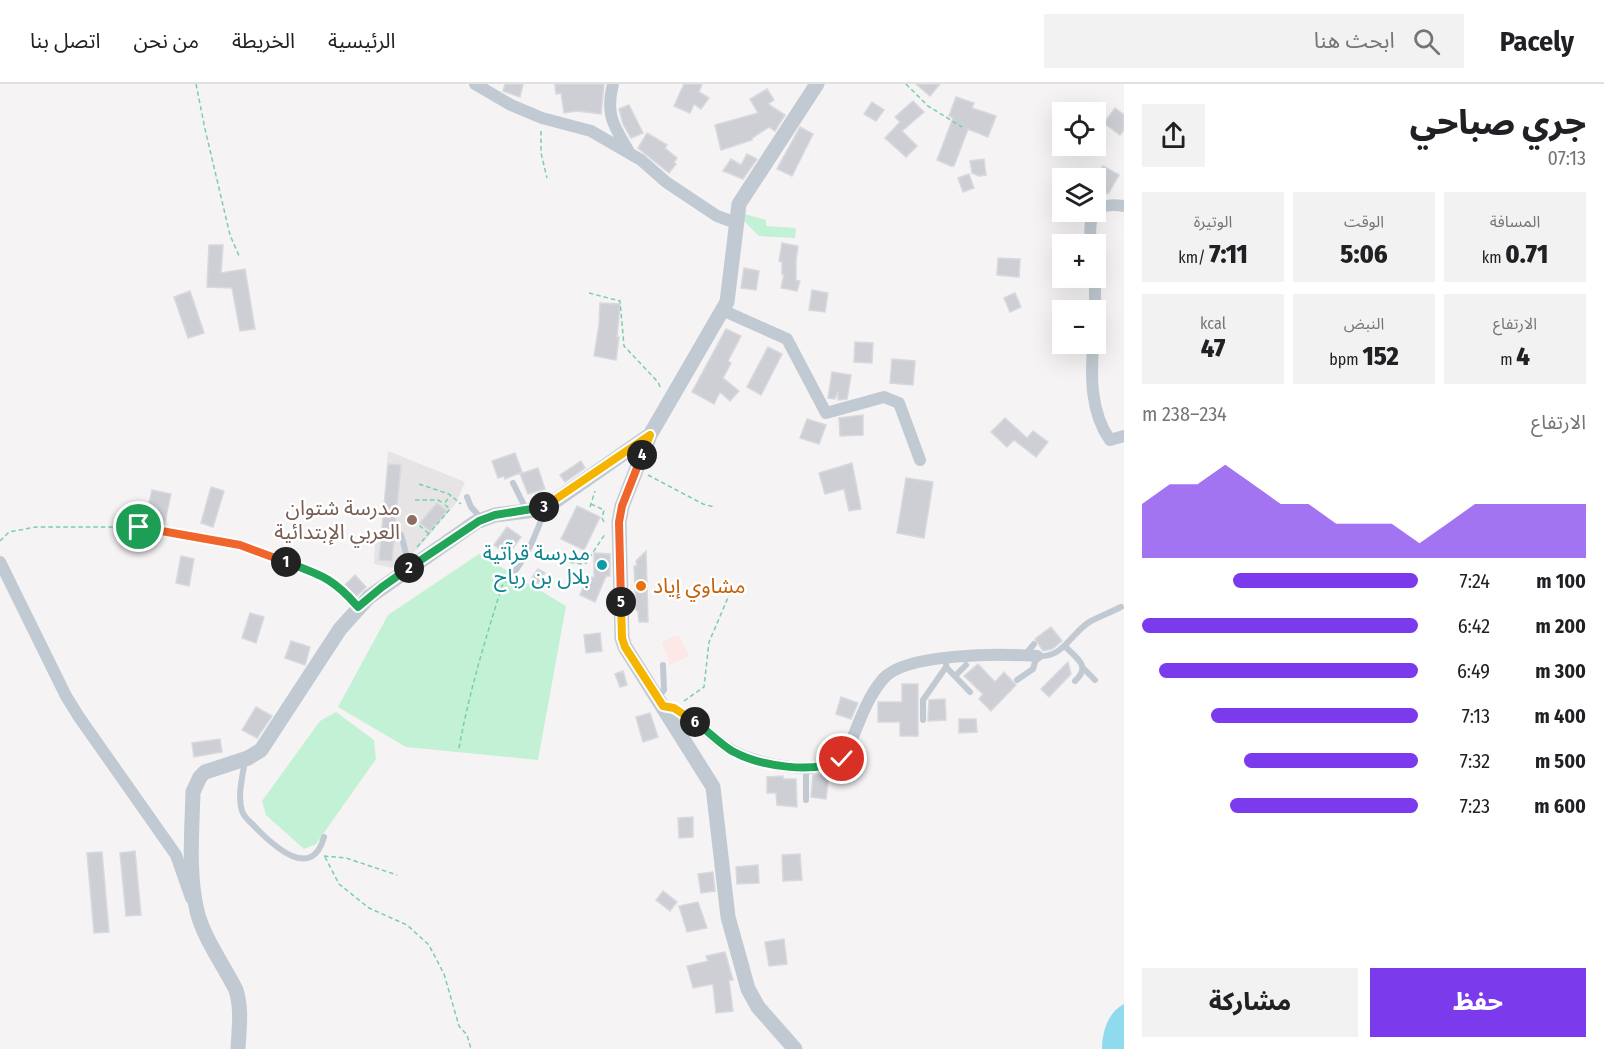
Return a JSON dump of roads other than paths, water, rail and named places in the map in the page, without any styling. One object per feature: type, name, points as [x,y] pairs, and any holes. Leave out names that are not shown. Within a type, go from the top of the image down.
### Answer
[{"type":"street","points":[[475,84],[511,105],[542,118],[591,131],[630,153],[717,216],[736,223]]},
{"type":"street","points":[[613,84],[608,101],[610,117],[630,153]]},
{"type":"street","points":[[795,1049],[758,1007],[748,989],[728,917],[713,787],[665,704],[625,647],[622,638],[619,528],[622,506],[650,435],[727,302],[739,204],[818,84]]},
{"type":"street","points":[[1091,234],[1092,215],[1100,207],[1112,204],[1124,206]]},
{"type":"street","points":[[722,310],[788,339],[826,413],[884,397],[899,403],[920,460]]},
{"type":"street","points":[[1092,354],[1091,371],[1094,400],[1100,426],[1110,440],[1124,436]]},
{"type":"street","points":[[197,913],[192,873],[192,792],[200,777],[206,772],[245,759],[255,754],[267,743],[340,629],[358,607],[408,561],[481,520],[495,515],[546,506],[650,435]]},
{"type":"street","points":[[0,562],[79,717],[176,855],[197,913],[239,999],[241,1009],[238,1049]]},
{"type":"street","points":[[665,704],[712,734],[732,751],[766,764],[806,768],[835,763],[842,759],[869,700],[885,676],[904,667],[1032,652]]},
{"type":"lane","points":[[513,483],[527,511]]},
{"type":"lane","points":[[467,497],[481,520]]},
{"type":"lane","points":[[512,575],[525,559],[533,543],[546,506]]},
{"type":"lane","points":[[401,535],[408,561]]},
{"type":"lane","points":[[1017,680],[1033,669],[1032,652],[1053,655],[1086,625],[1121,607]]},
{"type":"lane","points":[[1065,646],[1095,680]]},
{"type":"lane","points":[[923,720],[923,700],[946,662],[970,692]]},
{"type":"lane","points":[[955,676],[966,664]]},
{"type":"lane","points":[[663,665],[665,704]]},
{"type":"lane","points":[[1075,681],[1084,669]]},
{"type":"lane","points":[[245,759],[240,802],[243,814],[266,838],[281,851],[296,858],[307,858],[315,855],[324,837]]},
{"type":"lane","points":[[806,768],[806,800]]},
{"type":"water","points":[[1124,1004],[1124,1049],[1102,1049],[1107,1023],[1114,1012]]},
{"type":"place","name":"مدرسة شتوان العربي الإبتدائية","points":[[412,520]]},
{"type":"place","name":"مدرسة قرآتية بلال بن رباح","points":[[602,565]]},
{"type":"place","name":"مشاوي إياد","points":[[641,586]]}]
